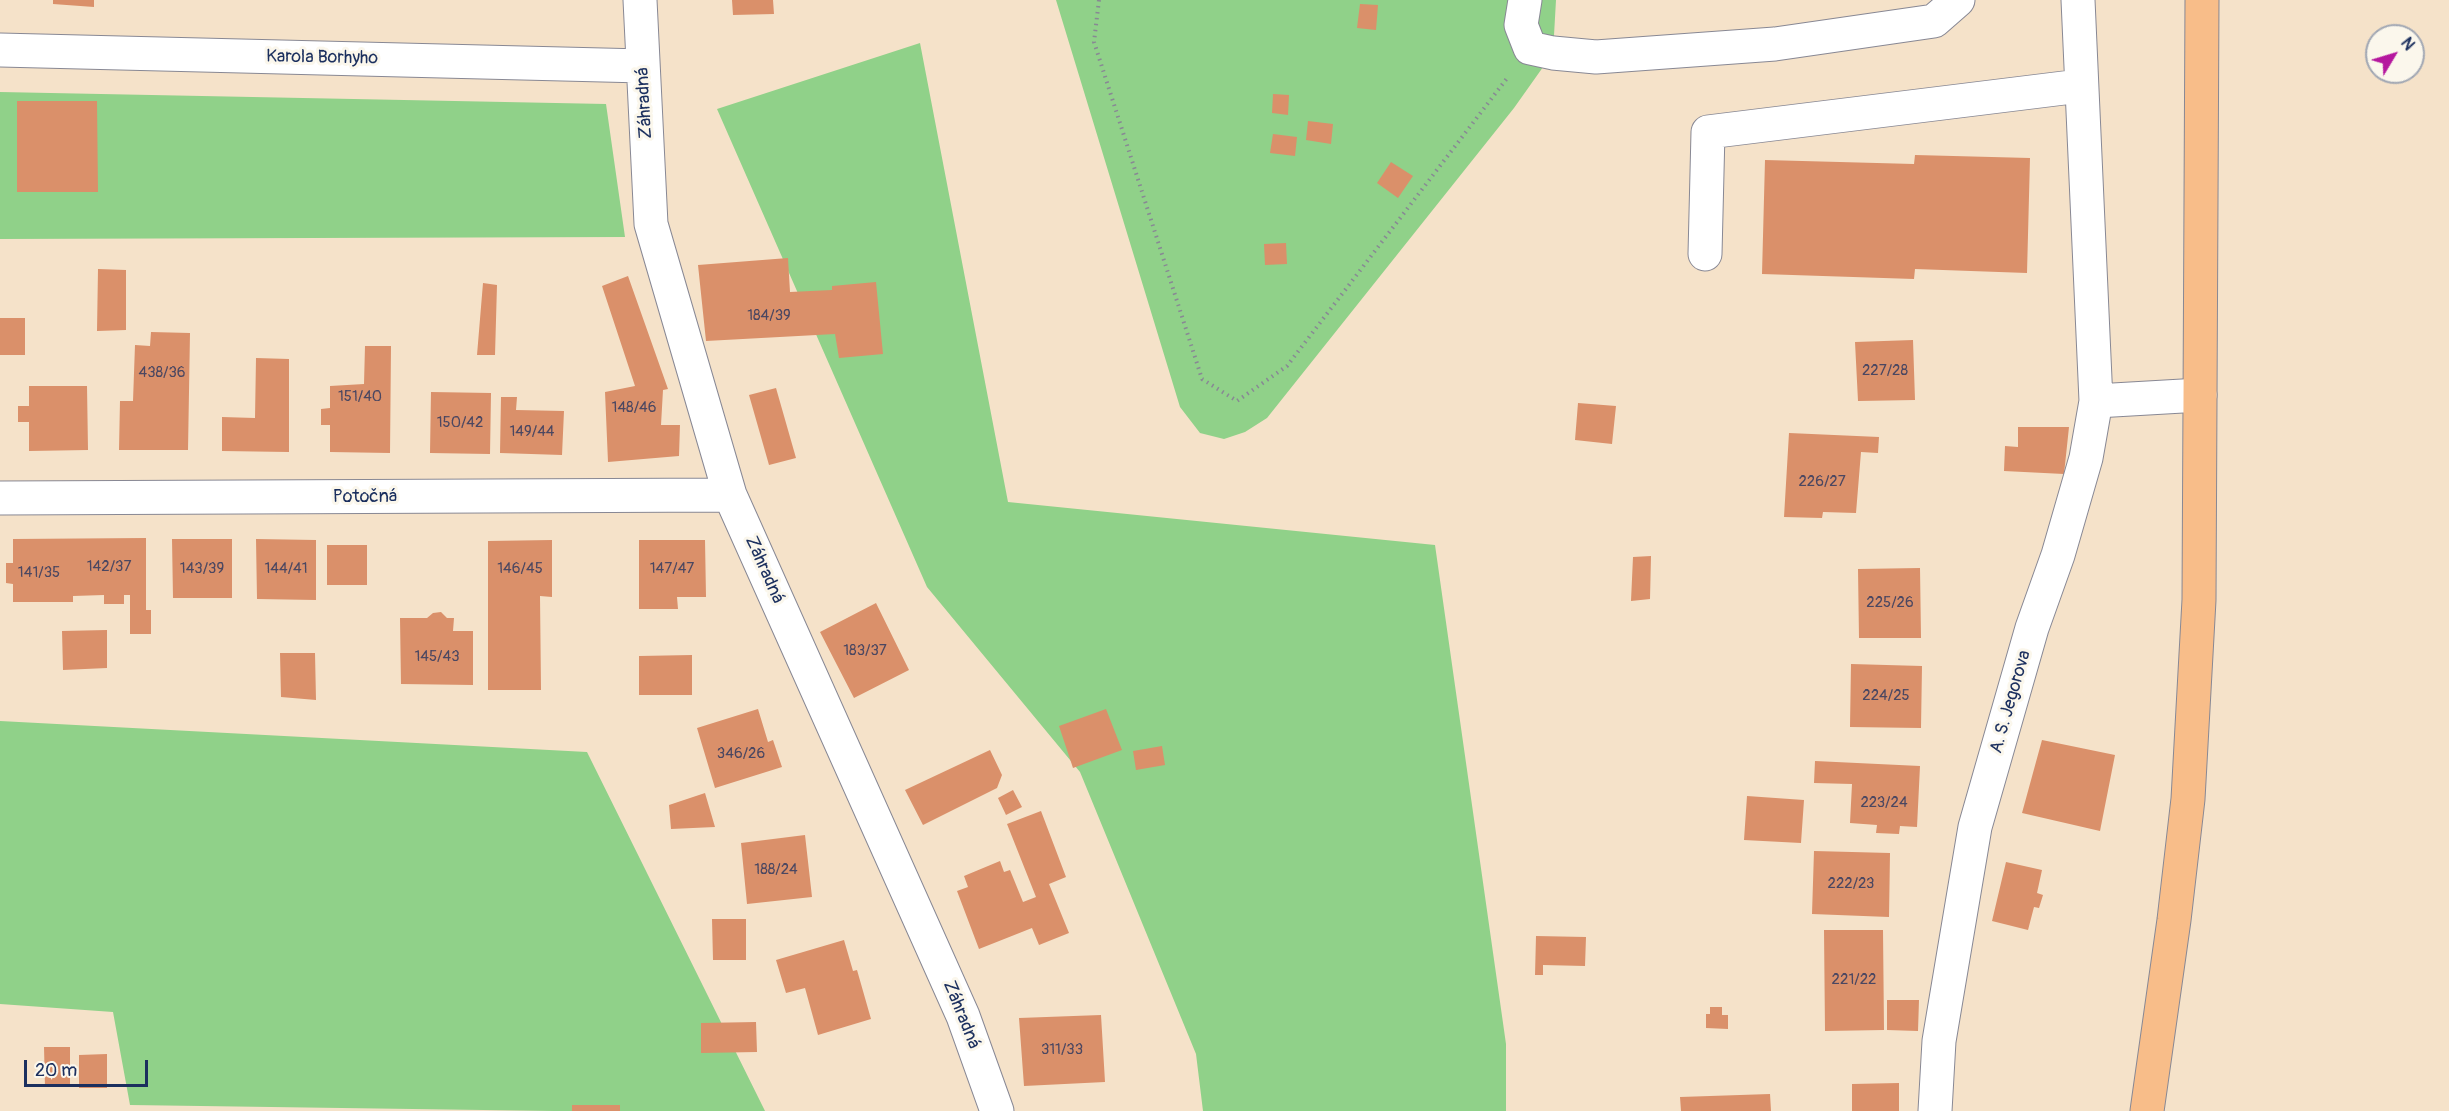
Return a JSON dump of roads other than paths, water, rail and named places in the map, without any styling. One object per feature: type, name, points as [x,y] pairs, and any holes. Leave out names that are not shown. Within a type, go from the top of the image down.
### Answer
[{"type":"main road","points":[[2147,1111],[2174,920],[2188,798],[2199,600],[2202,0]]},
{"type":"street","name":"Záhradná","points":[[640,0],[651,224],[730,495],[963,1016],[997,1111]]},
{"type":"street","points":[[1525,0],[1521,25],[1530,48],[1553,53],[1596,57],[1775,44],[1934,21],[1958,0]]},
{"type":"street","name":"A. S. Jegorova","points":[[1935,1111],[1939,1041],[1975,827],[2032,628],[2058,555],[2086,458],[2096,401],[2080,86],[2078,0]]},
{"type":"street","name":"Karola Borhyho","points":[[0,50],[643,66]]},
{"type":"street","points":[[1705,254],[1708,132],[2080,86]]},
{"type":"street","points":[[2096,401],[2200,395]]},
{"type":"street","name":"Potočná","points":[[0,498],[730,495]]}]
